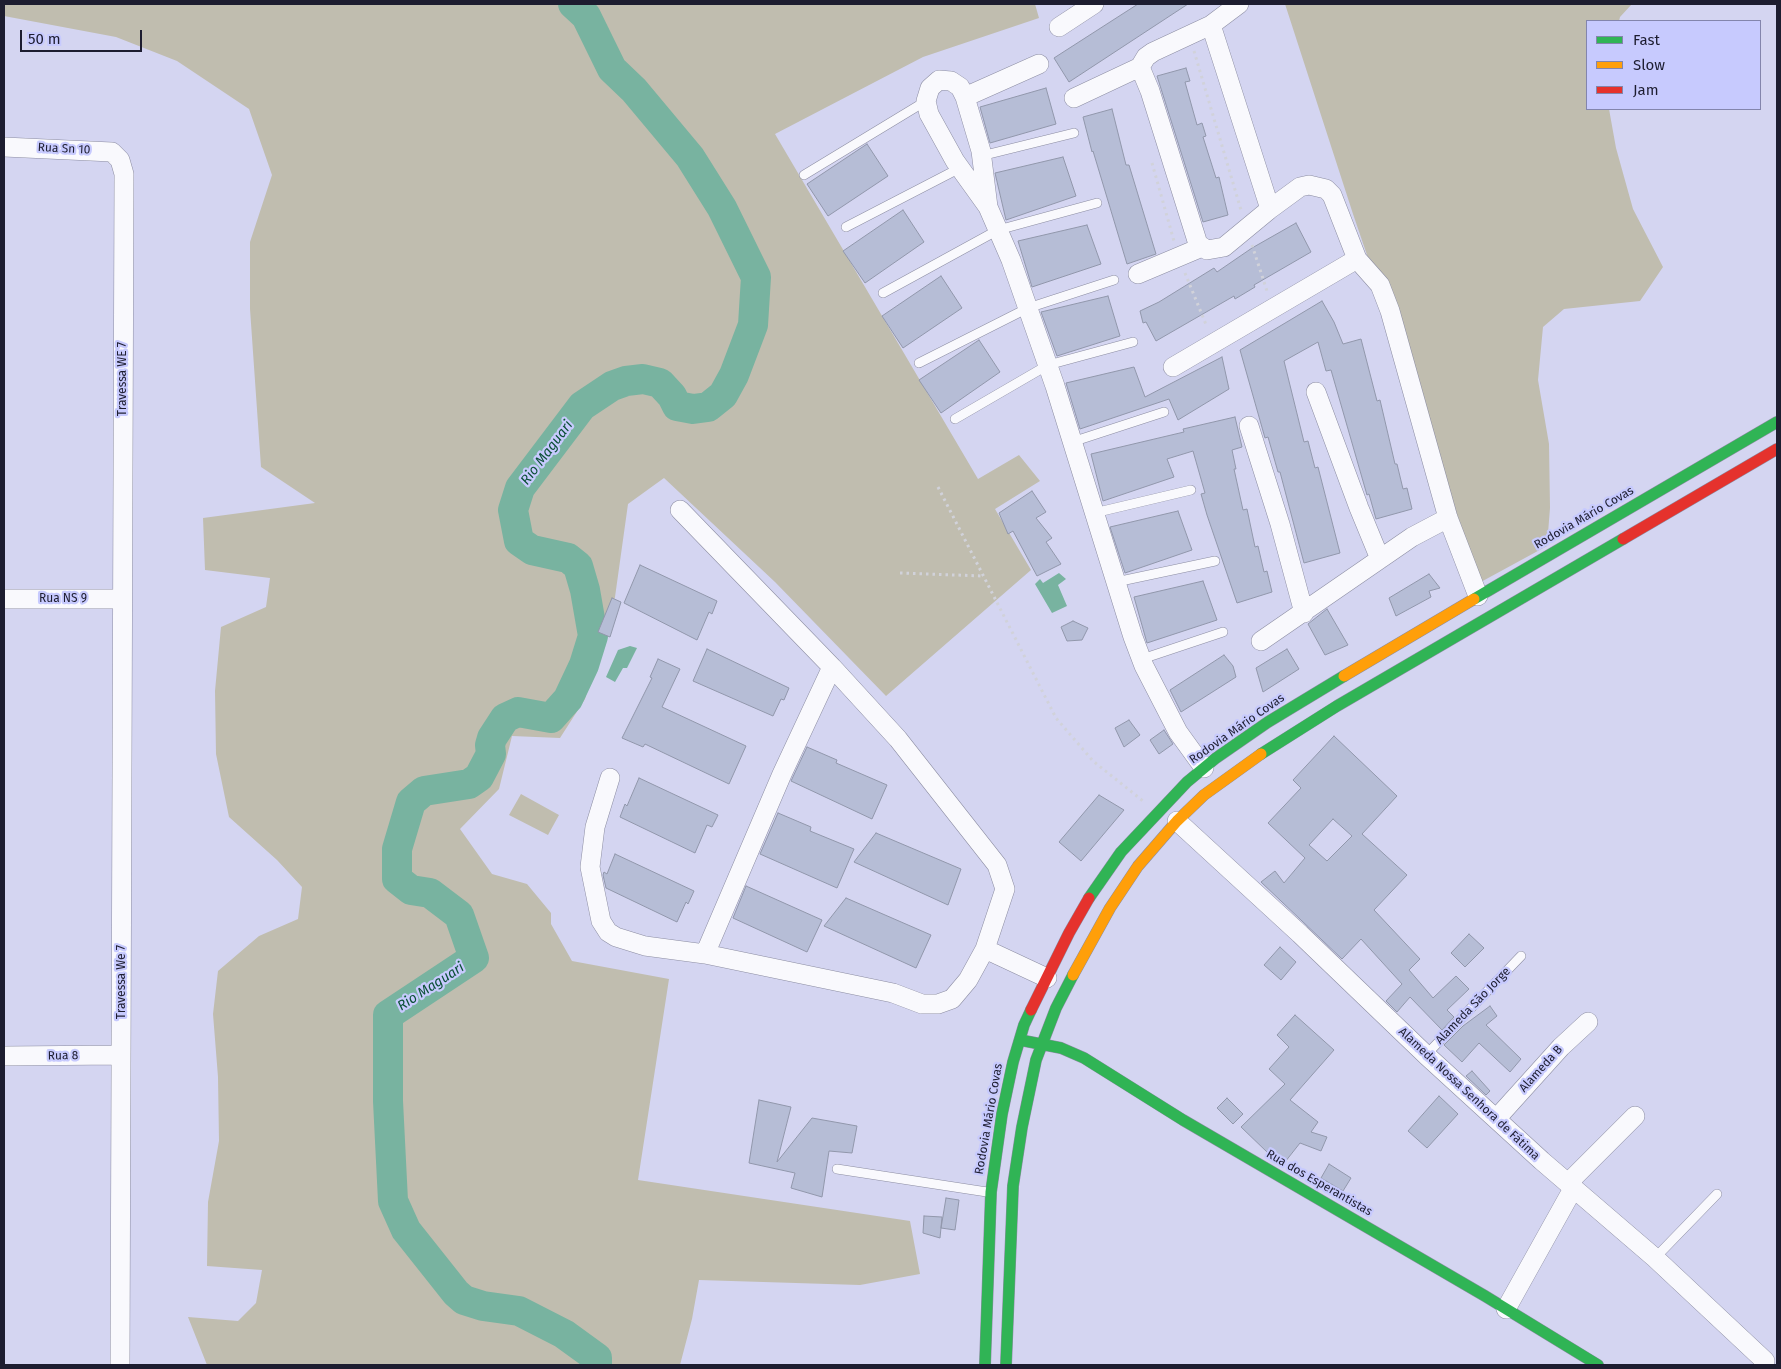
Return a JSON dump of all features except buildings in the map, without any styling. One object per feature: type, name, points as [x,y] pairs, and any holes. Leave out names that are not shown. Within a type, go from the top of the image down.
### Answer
[{"type":"main road","name":"Rodovia Mário Covas","points":[[985,1365],[991,1192],[1005,1095],[1019,1040],[1069,933],[1095,888],[1121,852],[1157,812],[1204,768],[1268,722],[1549,554],[1777,422]]},
{"type":"main road","points":[[1006,1365],[1013,1186],[1025,1111],[1041,1043],[1056,1008],[1110,908],[1138,866],[1177,821],[1204,795],[1243,765],[1337,706],[1777,449]]},
{"type":"main road","points":[[1549,554],[1561,576]]},
{"type":"main road","name":"Rua dos Esperantistas","points":[[1019,1040],[1041,1043],[1070,1051],[1096,1065],[1183,1120],[1506,1308],[1598,1365]]},
{"type":"street","points":[[1059,27],[1094,4]]},
{"type":"street","points":[[1074,98],[1140,67],[1146,57],[1153,52],[1211,25],[1239,4]]},
{"type":"street","points":[[1211,25],[1270,209]]},
{"type":"street","points":[[965,97],[1039,64]]},
{"type":"street","points":[[1140,67],[1150,91],[1198,244],[1202,247],[1212,250],[1224,247],[1300,187],[1309,185],[1326,189],[1336,205],[1357,259],[1380,286],[1390,311],[1448,518],[1478,596]]},
{"type":"street","points":[[988,207],[981,156],[965,97],[960,87],[951,81],[939,80],[930,88],[926,101],[929,114],[960,168],[988,207],[998,230],[1048,365],[1115,582],[1142,659],[1178,732],[1204,768]]},
{"type":"street","name":"Rua Sn 10","points":[[4,147],[112,152],[120,160]]},
{"type":"street","name":"Travessa WE 7","points":[[120,160],[124,174],[121,600]]},
{"type":"street","points":[[1138,274],[1202,247]]},
{"type":"street","points":[[1173,367],[1357,259]]},
{"type":"street","points":[[1316,392],[1380,559]]},
{"type":"street","points":[[1249,426],[1280,524],[1304,613]]},
{"type":"street","points":[[610,778],[595,827],[590,867],[601,921],[608,932],[616,937],[645,946],[705,954],[892,993],[922,1004],[938,1004],[952,999],[961,991],[985,949],[1004,889],[997,865],[898,739],[832,667],[680,510]]},
{"type":"street","points":[[1262,641],[1380,559],[1448,518]]},
{"type":"street","name":"Rua NS 9","points":[[4,599],[121,600]]},
{"type":"street","name":"Travessa We 7","points":[[120,1365],[124,716],[121,600]]},
{"type":"street","points":[[705,954],[782,774],[832,667]]},
{"type":"street","name":"Alameda Nossa Senhora de Fátima","points":[[1177,821],[1496,1119],[1655,1258],[1767,1360]]},
{"type":"street","points":[[985,949],[1047,978]]},
{"type":"street","name":"Alameda B","points":[[1496,1119],[1561,1046],[1588,1022]]},
{"type":"street","name":"Rua 8","points":[[4,1056],[122,1055]]},
{"type":"street","points":[[1506,1308],[1571,1185],[1635,1116]]},
{"type":"lane","points":[[804,175],[926,101]]},
{"type":"lane","points":[[981,156],[1074,133]]},
{"type":"lane","points":[[846,227],[960,168]]},
{"type":"lane","points":[[883,293],[998,230],[1097,203]]},
{"type":"lane","points":[[919,363],[1028,308],[1114,280]]},
{"type":"lane","points":[[955,419],[1048,365],[1133,342]]},
{"type":"lane","points":[[1072,442],[1164,412]]},
{"type":"lane","points":[[1094,513],[1191,490]]},
{"type":"lane","points":[[1115,582],[1215,561]]},
{"type":"lane","points":[[1142,659],[1223,632]]},
{"type":"lane","name":"Alameda São Jorge","points":[[1426,1055],[1521,956]]},
{"type":"lane","points":[[837,1170],[991,1192]]},
{"type":"lane","points":[[1655,1258],[1718,1194]]},
{"type":"path","points":[[1190,35],[1246,228],[1272,309]]},
{"type":"path","points":[[1151,156],[1179,257],[1210,335]]},
{"type":"path","points":[[938,487],[1056,718],[1093,760],[1157,812]]},
{"type":"path","points":[[900,573],[984,576]]},
{"type":"shaded area","points":[[4,4],[1035,4],[1039,18],[923,57],[775,134],[978,479],[1019,455],[1040,481],[995,509],[1031,570],[886,696],[775,582],[664,478],[628,504],[615,597],[585,699],[560,738],[512,736],[499,789],[460,829],[492,874],[527,884],[551,913],[551,924],[572,961],[669,979],[638,1180],[910,1221],[920,1274],[860,1285],[699,1280],[692,1319],[680,1365],[207,1365],[188,1317],[238,1321],[256,1303],[262,1270],[207,1266],[208,1202],[219,1141],[218,1077],[213,1014],[218,971],[259,936],[298,919],[302,887],[277,860],[229,817],[216,754],[215,691],[221,627],[266,607],[270,578],[205,570],[203,518],[315,503],[261,467],[250,309],[250,242],[272,175],[249,109],[177,61],[116,37],[4,16]]},
{"type":"shaded area","points":[[1285,4],[1632,4],[1619,20],[1586,20],[1586,110],[1609,110],[1616,148],[1633,209],[1663,267],[1640,301],[1564,309],[1543,327],[1538,380],[1549,444],[1550,508],[1547,546],[1479,583],[1353,214]]},
{"type":"shaded area","points":[[1059,573],[1066,579],[1058,585],[1067,606],[1052,613],[1035,584],[1040,579],[1043,583]]},
{"type":"shaded area","points":[[630,646],[637,648],[627,668],[623,668],[615,682],[606,677],[618,650]]},
{"type":"shaded area","points":[[521,794],[559,815],[548,835],[509,815]]},
{"type":"waterway","name":"Rio Maguari","points":[[573,4],[586,16],[612,69],[634,90],[690,157],[722,208],[756,277],[753,325],[734,375],[723,395],[708,407],[693,409],[677,406],[672,396],[660,383],[643,379],[626,381],[612,386],[582,406],[520,488],[513,510],[519,541],[532,550],[568,558],[578,566],[585,590],[593,636],[584,665],[568,699],[551,718],[518,712],[505,718],[492,738],[490,745],[491,754],[479,777],[469,784],[424,791],[411,802],[397,849],[397,879],[411,890],[430,893],[459,915],[474,958],[388,1015],[388,1101],[393,1201],[406,1230],[456,1293],[464,1300],[483,1306],[519,1311],[564,1334],[597,1358],[597,1365]]},
{"type":"waterway","points":[[586,16],[589,4]]},
{"type":"traffic: fast","points":[[1474,599],[1777,422]]},
{"type":"traffic: fast","points":[[1261,754],[1337,706],[1623,539]]},
{"type":"traffic: fast","points":[[1089,898],[1121,852],[1187,782],[1216,758],[1268,722],[1344,676]]},
{"type":"traffic: fast","points":[[1006,1365],[1013,1186],[1022,1127],[1036,1060],[1056,1008],[1073,975]]},
{"type":"traffic: fast","points":[[985,1365],[991,1192],[1002,1114],[1013,1062],[1024,1025],[1031,1010]]},
{"type":"traffic: fast","points":[[1020,1040],[1061,1048],[1084,1058],[1183,1120],[1485,1296],[1598,1365]]},
{"type":"traffic: slow","points":[[1344,676],[1474,599]]},
{"type":"traffic: slow","points":[[1073,975],[1110,908],[1138,866],[1177,821],[1204,795],[1261,754]]},
{"type":"traffic: jam","points":[[1623,539],[1777,449]]},
{"type":"traffic: jam","points":[[1031,1010],[1069,933],[1089,898]]}]
